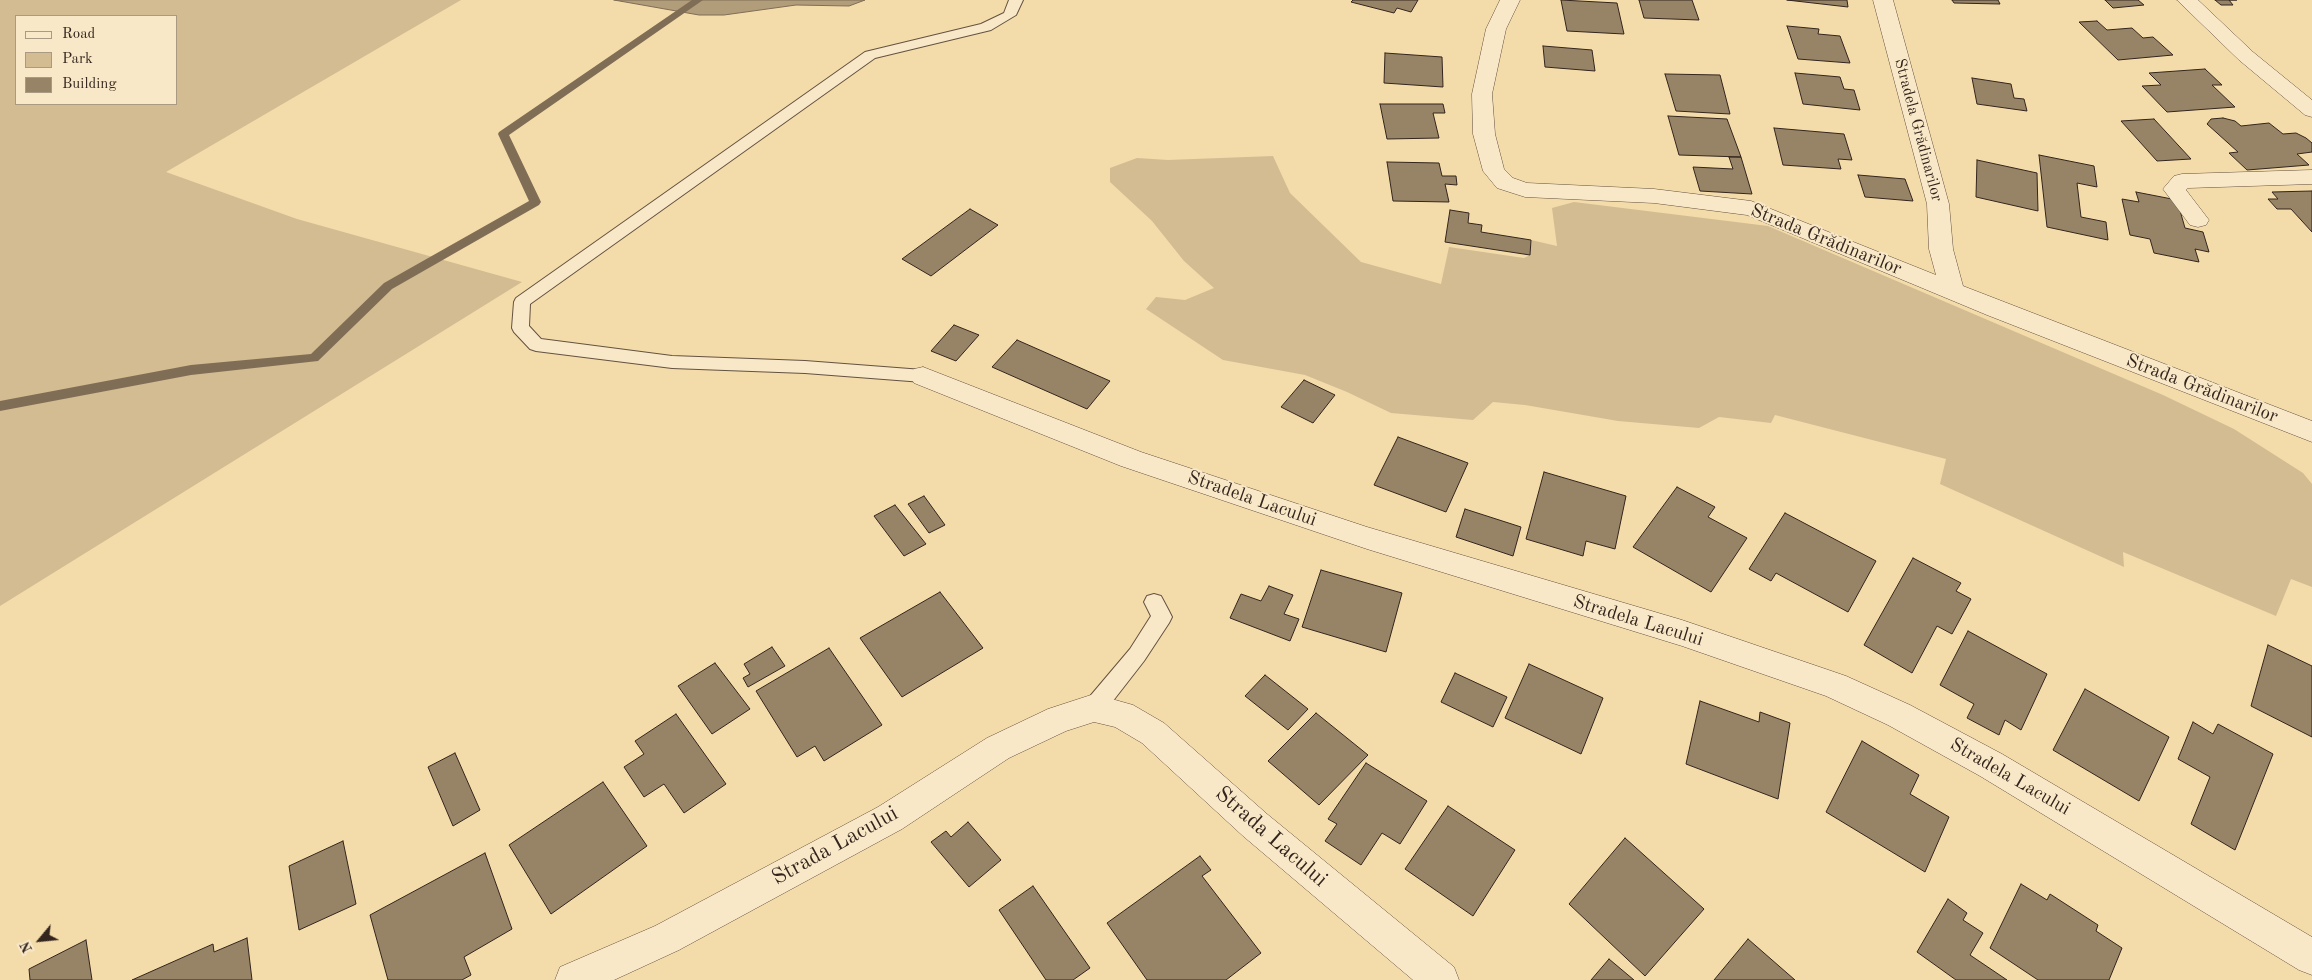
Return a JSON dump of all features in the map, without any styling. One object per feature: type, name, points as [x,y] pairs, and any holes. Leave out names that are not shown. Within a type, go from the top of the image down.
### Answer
[{"type":"street","name":"Strada Grădinarilor","points":[[1510,0],[1496,29],[1482,94],[1484,134],[1494,171],[1505,183],[1525,190],[1654,196],[1751,208],[1952,290],[2312,432]]},
{"type":"street","name":"Stradela Grădinarilor","points":[[1883,0],[1938,204],[1940,249],[1952,290]]},
{"type":"street","points":[[2187,0],[2246,56],[2312,111]]},
{"type":"street","points":[[2198,220],[2174,188],[2182,181],[2312,177]]},
{"type":"street","name":"Stradela Lacului","points":[[923,376],[1131,459],[1366,538],[1682,633],[1835,686],[1900,715],[1991,765],[2312,957]]},
{"type":"street","name":"Strada Lacului","points":[[573,980],[666,938],[890,818],[998,748],[1059,719],[1094,708],[1122,715],[1153,734],[1255,825],[1441,980]]},
{"type":"lane","points":[[923,376],[805,367],[672,362],[536,345],[520,328],[522,302],[870,55],[943,39],[986,27],[1008,15],[1016,0]]},
{"type":"lane","points":[[1094,708],[1137,655],[1162,617],[1154,602]]},
{"type":"green space","points":[[0,0],[461,0],[166,172],[297,219],[522,282],[0,606]]},
{"type":"green space","points":[[1273,156],[1290,193],[1361,262],[1441,284],[1449,247],[1524,258],[1530,255],[1531,240],[1557,246],[1552,208],[1574,202],[1768,226],[2163,395],[2234,429],[2303,473],[2312,484],[2312,587],[2291,579],[2276,616],[2123,552],[2124,567],[1940,484],[1946,459],[1775,415],[1771,423],[1719,417],[1699,428],[1618,421],[1525,405],[1493,402],[1473,420],[1391,413],[1305,375],[1223,360],[1146,309],[1156,297],[1185,300],[1214,288],[1184,261],[1152,221],[1110,182],[1110,168],[1137,158],[1168,160]]},
{"type":"shaded area","points":[[614,0],[865,0],[849,6],[796,5],[724,15],[699,15]]},
{"type":"building","points":[[1353,0],[1418,0],[1411,12],[1397,8],[1394,13],[1351,2]]},
{"type":"building","points":[[1561,0],[1617,3],[1624,34],[1567,31]]},
{"type":"building","points":[[1639,0],[1692,0],[1699,20],[1644,18]]},
{"type":"building","points":[[1787,0],[1847,0],[1848,7]]},
{"type":"building","points":[[1952,0],[1998,0],[2000,4],[1954,3]]},
{"type":"building","points":[[2105,0],[2138,0],[2144,5],[2113,8]]},
{"type":"building","points":[[2215,0],[2229,0],[2233,5],[2221,5]]},
{"type":"building","points":[[2097,21],[2107,30],[2132,28],[2143,38],[2153,37],[2173,55],[2118,60],[2079,22]]},
{"type":"building","points":[[1787,26],[1819,29],[1818,34],[1840,36],[1850,63],[1798,59]]},
{"type":"building","points":[[1543,46],[1592,50],[1595,71],[1545,67]]},
{"type":"building","points":[[1385,53],[1442,57],[1443,87],[1384,83]]},
{"type":"building","points":[[2205,69],[2222,85],[2212,85],[2235,107],[2167,112],[2142,86],[2161,85],[2149,73]]},
{"type":"building","points":[[1795,73],[1840,77],[1844,89],[1854,90],[1860,110],[1803,104]]},
{"type":"building","points":[[1665,74],[1720,75],[1730,114],[1676,111]]},
{"type":"building","points":[[1972,78],[2011,84],[2014,98],[2024,99],[2027,111],[1977,104]]},
{"type":"building","points":[[1380,104],[1443,104],[1445,113],[1433,113],[1439,138],[1387,139]]},
{"type":"building","points":[[1668,116],[1727,119],[1741,157],[1679,155]]},
{"type":"building","points":[[2223,118],[2235,121],[2241,126],[2269,123],[2283,134],[2296,133],[2306,138],[2312,143],[2312,152],[2297,154],[2309,165],[2247,170],[2229,153],[2238,152],[2207,124],[2211,119]]},
{"type":"building","points":[[2154,119],[2191,159],[2157,161],[2121,121]]},
{"type":"building","points":[[1774,128],[1844,134],[1852,160],[1838,159],[1841,169],[1783,165]]},
{"type":"building","points":[[2039,155],[2094,166],[2097,187],[2077,183],[2081,217],[2106,222],[2108,240],[2047,227]]},
{"type":"building","points":[[1729,157],[1741,157],[1752,194],[1700,191],[1693,167],[1733,169]]},
{"type":"building","points":[[1977,160],[2037,173],[2038,211],[1976,197]]},
{"type":"building","points":[[1387,162],[1439,163],[1442,176],[1456,176],[1457,185],[1445,184],[1449,202],[1393,201]]},
{"type":"building","points":[[1858,175],[1905,179],[1913,201],[1865,197]]},
{"type":"building","points":[[2312,191],[2312,232],[2291,209],[2277,209],[2268,199],[2278,199],[2272,192]]},
{"type":"building","points":[[2136,192],[2177,200],[2185,228],[2203,232],[2209,252],[2195,249],[2199,262],[2154,253],[2150,239],[2130,235],[2122,199],[2139,202]]},
{"type":"building","points":[[970,209],[998,225],[931,276],[902,259]]},
{"type":"building","points":[[1450,210],[1469,213],[1468,223],[1482,225],[1481,232],[1531,240],[1530,255],[1445,242]]},
{"type":"building","points":[[954,325],[979,335],[956,361],[931,351]]},
{"type":"building","points":[[1017,340],[1110,381],[1087,409],[992,367]]},
{"type":"building","points":[[1304,380],[1335,395],[1313,423],[1281,407]]},
{"type":"building","points":[[1398,437],[1468,463],[1446,512],[1374,485]]},
{"type":"building","points":[[1544,472],[1626,496],[1615,549],[1586,541],[1583,556],[1526,539]]},
{"type":"building","points":[[1677,487],[1715,507],[1708,517],[1747,538],[1711,592],[1633,547]]},
{"type":"building","points":[[924,496],[945,525],[929,533],[908,504]]},
{"type":"building","points":[[895,505],[926,544],[904,556],[874,516]]},
{"type":"building","points":[[1465,509],[1521,527],[1513,556],[1456,537]]},
{"type":"building","points":[[1785,513],[1876,561],[1848,612],[1776,573],[1771,581],[1749,569]]},
{"type":"building","points":[[1913,558],[1961,583],[1956,591],[1971,599],[1952,634],[1937,626],[1912,673],[1864,645]]},
{"type":"building","points":[[1321,570],[1402,593],[1386,652],[1302,627]]},
{"type":"building","points":[[1269,586],[1293,595],[1284,614],[1299,619],[1290,641],[1230,618],[1241,594],[1261,601]]},
{"type":"building","points":[[940,592],[983,648],[902,697],[860,638]]},
{"type":"building","points":[[1968,631],[2047,674],[2021,730],[2005,720],[1999,735],[1967,718],[1974,704],[1940,685]]},
{"type":"building","points":[[2268,645],[2312,666],[2312,737],[2251,706]]},
{"type":"building","points":[[772,647],[785,666],[748,687],[743,678],[750,674],[744,664]]},
{"type":"building","points":[[829,648],[882,725],[824,761],[815,746],[797,757],[756,691]]},
{"type":"building","points":[[715,663],[750,709],[712,734],[678,686]]},
{"type":"building","points":[[1529,664],[1603,698],[1581,754],[1505,718]]},
{"type":"building","points":[[1455,673],[1507,697],[1493,727],[1441,702]]},
{"type":"building","points":[[1265,675],[1308,709],[1288,730],[1245,696]]},
{"type":"building","points":[[2085,689],[2169,737],[2139,801],[2053,750]]},
{"type":"building","points":[[1700,701],[1759,722],[1760,712],[1790,723],[1778,799],[1686,764]]},
{"type":"building","points":[[1316,713],[1368,755],[1319,805],[1268,761]]},
{"type":"building","points":[[676,714],[726,784],[684,813],[664,784],[644,797],[624,767],[644,754],[635,741]]},
{"type":"building","points":[[2193,722],[2213,734],[2218,724],[2273,754],[2235,850],[2191,824],[2210,777],[2178,759]]},
{"type":"building","points":[[1862,741],[1919,775],[1910,794],[1949,817],[1925,872],[1826,812]]},
{"type":"building","points":[[455,753],[480,810],[453,826],[428,767]]},
{"type":"building","points":[[1366,763],[1427,801],[1400,844],[1382,833],[1361,865],[1325,841],[1337,824],[1328,819]]},
{"type":"building","points":[[603,782],[647,846],[551,914],[509,845]]},
{"type":"building","points":[[1448,806],[1515,850],[1473,916],[1405,869]]},
{"type":"building","points":[[968,822],[1001,860],[969,887],[931,842],[946,831],[951,837]]},
{"type":"building","points":[[1625,838],[1704,909],[1645,976],[1569,904]]},
{"type":"building","points":[[343,841],[356,904],[299,930],[289,866]]},
{"type":"building","points":[[485,853],[512,929],[464,957],[471,975],[462,980],[388,980],[370,915]]},
{"type":"building","points":[[1200,856],[1211,870],[1202,876],[1261,953],[1226,980],[1147,980],[1107,923]]},
{"type":"building","points":[[2021,884],[2047,900],[2050,894],[2098,925],[2096,931],[2122,948],[2109,980],[2038,980],[1990,948]]},
{"type":"building","points":[[1033,886],[1090,968],[1073,980],[1046,980],[999,910]]},
{"type":"building","points":[[1948,899],[1967,913],[1963,920],[1983,933],[1970,955],[2007,980],[1956,980],[1917,952]]},
{"type":"building","points":[[247,938],[252,980],[132,980],[213,944],[214,952]]},
{"type":"building","points":[[1748,939],[1795,980],[1714,980]]},
{"type":"building","points":[[86,940],[92,980],[30,980],[29,969]]},
{"type":"building","points":[[1609,959],[1634,980],[1591,980]]},
{"type":"waterway","points":[[0,406],[191,370],[314,358],[388,286],[535,202],[503,134],[698,0]]}]
